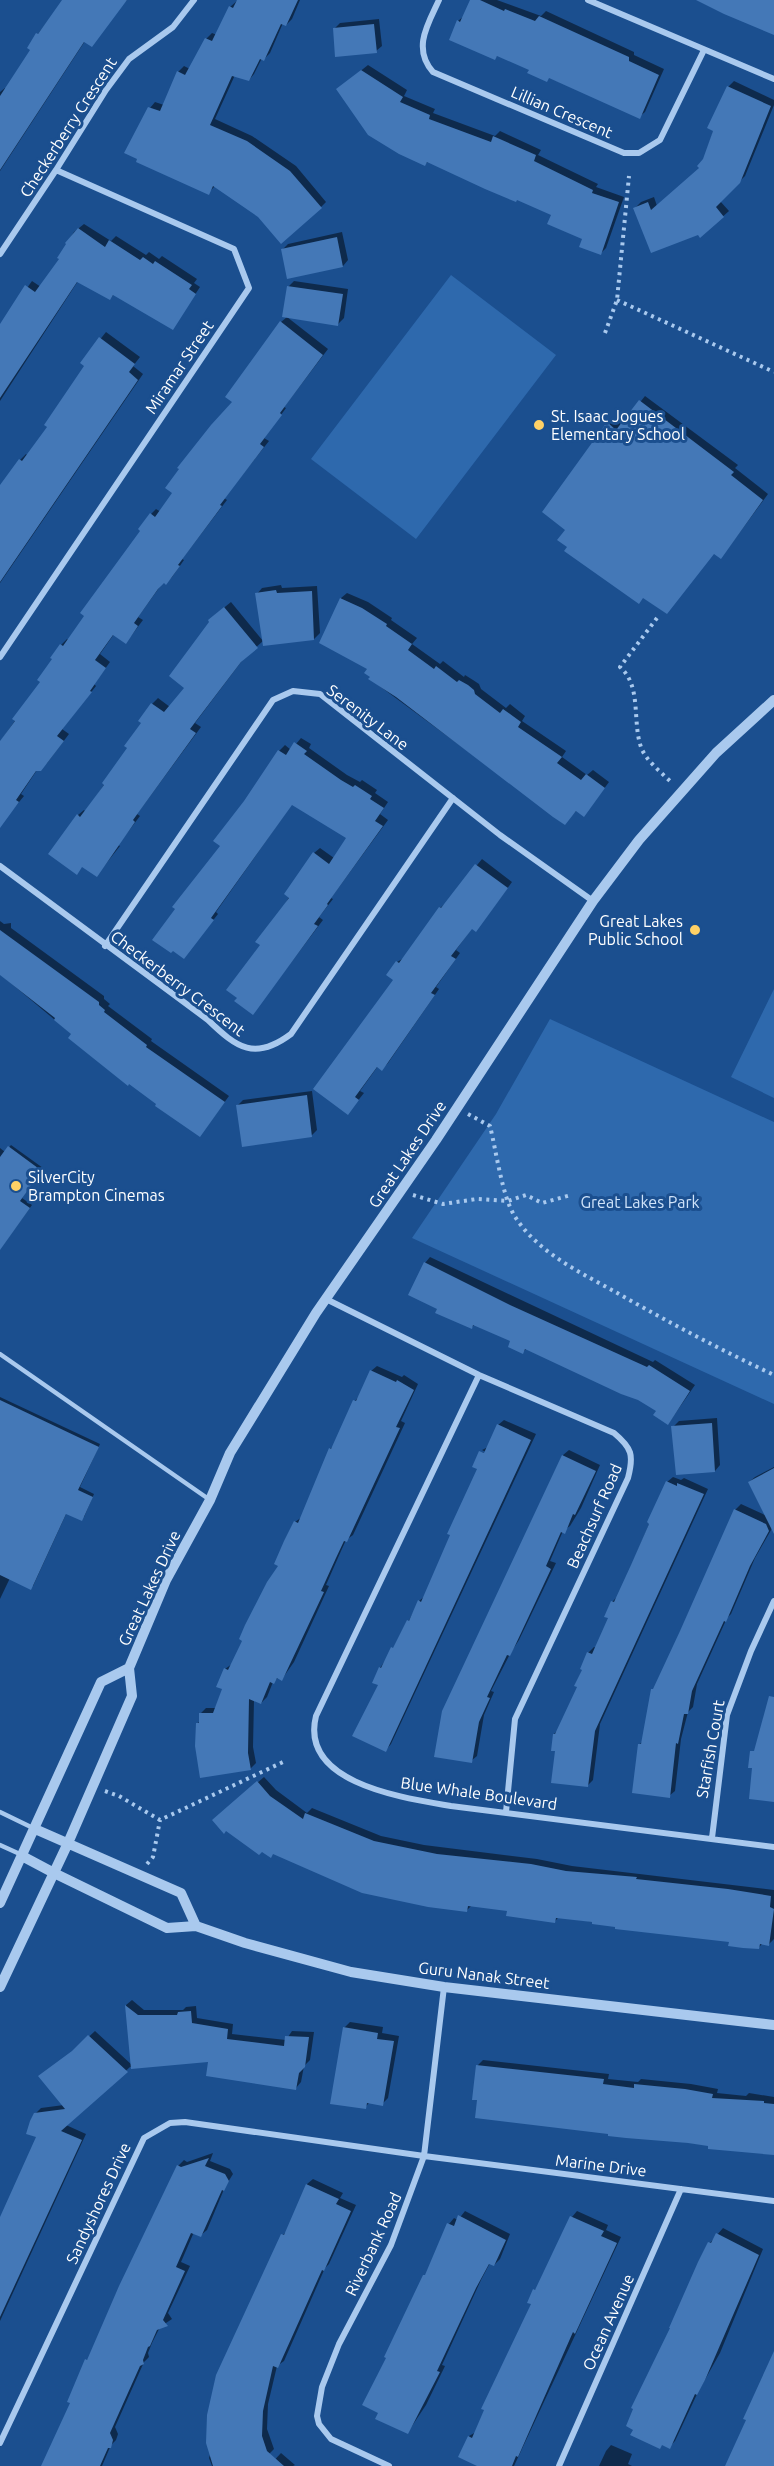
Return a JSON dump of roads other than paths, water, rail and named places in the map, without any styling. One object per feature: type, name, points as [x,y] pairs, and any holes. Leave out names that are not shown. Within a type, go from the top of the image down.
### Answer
[{"type":"street","name":"Checkerberry Crescent","points":[[0,254],[106,90],[129,59],[173,27],[194,0]]},
{"type":"street","name":"Lillian Crescent","points":[[439,0],[424,31],[422,43],[427,65],[433,72],[624,153],[639,153],[660,140],[704,50]]},
{"type":"street","points":[[588,0],[774,80]]},
{"type":"street","name":"Miramar Street","points":[[0,657],[249,288],[234,249],[56,170]]},
{"type":"street","name":"Serenity Lane","points":[[105,946],[273,700],[293,691],[320,694],[500,835],[593,901]]},
{"type":"street","name":"Great Lakes Drive","points":[[0,1987],[68,1843],[132,1696],[129,1668],[166,1580],[210,1500],[230,1453],[327,1299],[593,901],[639,840],[716,753],[774,700]]},
{"type":"street","name":"Checkerberry Crescent","points":[[0,866],[105,946],[208,1020],[225,1037],[240,1047],[259,1050],[277,1045],[291,1034],[453,798]]},
{"type":"street","name":"Beachsurf Road","points":[[327,1299],[479,1375],[614,1432],[629,1446],[632,1462],[628,1478],[515,1719],[506,1812]]},
{"type":"street","name":"Blue Whale Boulevard","points":[[479,1375],[348,1652],[321,1703],[312,1729],[322,1757],[330,1767],[365,1786],[402,1797],[451,1806],[774,1847]]},
{"type":"street","name":"Starfish Court","points":[[712,1838],[727,1715],[750,1651],[774,1601]]},
{"type":"street","name":"Great Lakes Drive","points":[[0,1903],[36,1829],[101,1682],[129,1668]]},
{"type":"street","points":[[36,1829],[181,1893],[196,1926]]},
{"type":"street","name":"Guru Nanak Street","points":[[22,1856],[167,1928],[196,1926],[245,1943],[351,1972],[444,1987],[774,2025]]},
{"type":"street","name":"Riverbank Road","points":[[389,2466],[331,2439],[319,2424],[317,2416],[322,2387],[339,2344],[391,2245],[424,2156],[444,1987]]},
{"type":"street","name":"Sandyshores Drive","points":[[0,2443],[144,2138],[170,2123],[185,2122],[424,2156]]},
{"type":"street","name":"Marine Drive","points":[[424,2156],[774,2201]]},
{"type":"street","name":"Ocean Avenue","points":[[559,2466],[681,2189]]},
{"type":"lane","points":[[0,1354],[210,1500]]},
{"type":"lane","points":[[0,1812],[36,1829]]},
{"type":"lane","points":[[0,1845],[22,1856]]},
{"type":"place","name":"St. Isaac Jogues Elementary School","points":[[539,425]]},
{"type":"place","name":"Great Lakes Public School","points":[[695,930]]},
{"type":"place","name":"SilverCity Brampton Cinemas","points":[[16,1186]]},
{"type":"park label","name":"Great Lakes Park","points":[[640,1202]]}]
